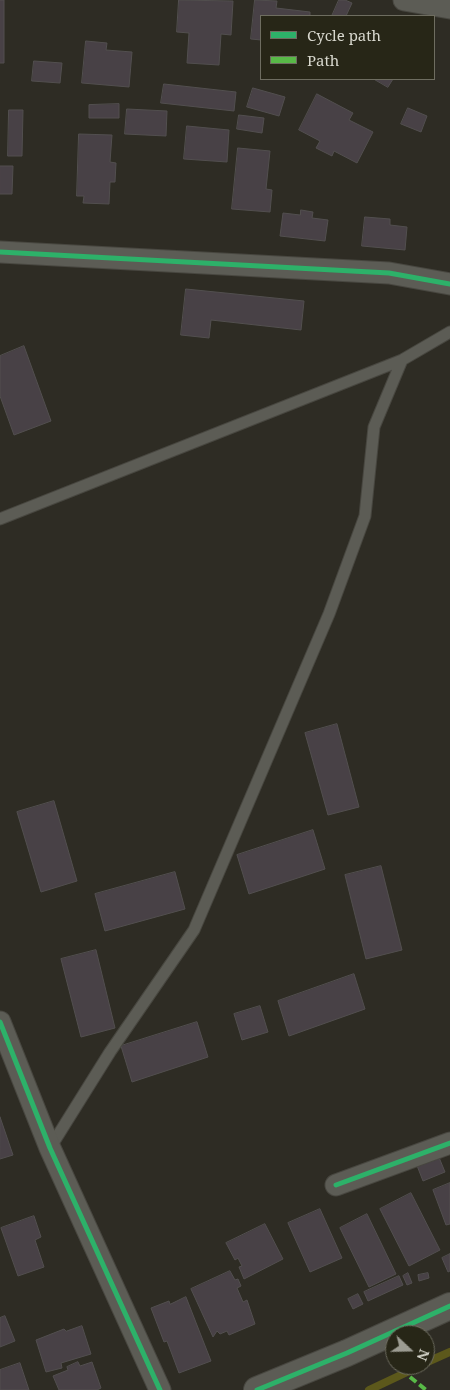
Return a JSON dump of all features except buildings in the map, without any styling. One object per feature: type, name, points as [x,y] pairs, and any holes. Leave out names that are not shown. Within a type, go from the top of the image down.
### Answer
[{"type":"street","points":[[404,0],[450,8]]},
{"type":"street","points":[[0,252],[389,273],[450,284]]},
{"type":"street","points":[[0,1022],[50,1148],[160,1390]]},
{"type":"street","points":[[336,1185],[450,1143]]},
{"type":"street","points":[[257,1390],[347,1353],[450,1306]]},
{"type":"lane","points":[[0,520],[402,360],[450,332]]},
{"type":"lane","points":[[50,1148],[110,1052],[194,930],[332,605],[365,516],[374,427],[402,360]]},
{"type":"waterway","points":[[435,1359],[450,1352]]},
{"type":"waterway","points":[[369,1390],[401,1375]]},
{"type":"marked path","points":[[410,1377],[426,1390]]},
{"type":"cycle path","points":[[0,252],[389,273],[450,284]]},
{"type":"cycle path","points":[[0,1022],[50,1148],[160,1390]]},
{"type":"cycle path","points":[[336,1185],[450,1143]]},
{"type":"cycle path","points":[[257,1390],[347,1353],[450,1306]]}]
